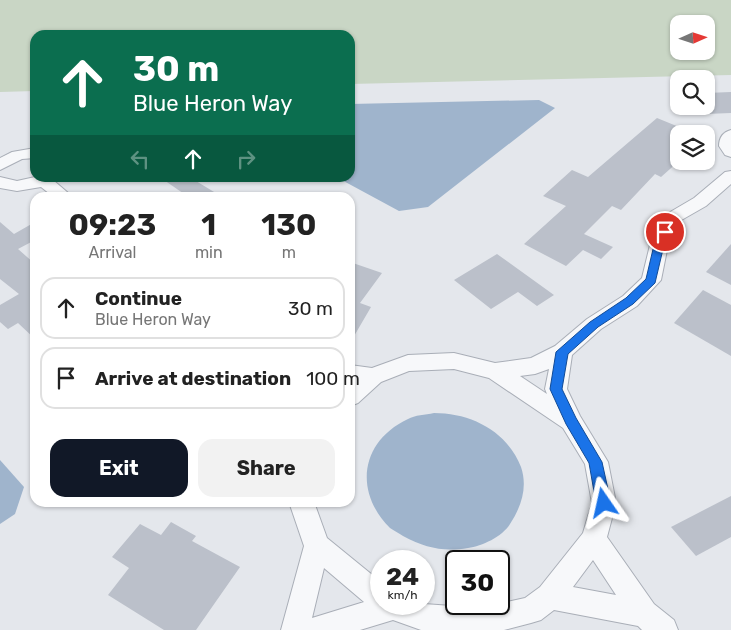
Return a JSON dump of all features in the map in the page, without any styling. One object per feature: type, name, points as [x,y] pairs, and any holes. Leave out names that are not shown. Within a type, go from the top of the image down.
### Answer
[{"type":"street","points":[[731,135],[727,140],[727,146],[731,152]]},
{"type":"street","points":[[0,165],[18,155],[30,154]]},
{"type":"street","points":[[495,371],[535,366],[562,352],[594,324],[630,301],[651,280],[659,245],[671,219],[700,202],[731,176]]},
{"type":"street","points":[[0,182],[7,185],[22,186],[35,182]]},
{"type":"street","points":[[47,182],[59,192]]},
{"type":"street","points":[[418,615],[426,618],[480,622],[531,610],[550,596],[594,539],[604,503],[596,462],[571,420],[556,389],[562,352]]},
{"type":"street","points":[[355,392],[373,376],[408,363],[454,361],[495,371],[571,420]]},
{"type":"street","points":[[355,374],[373,376]]},
{"type":"street","points":[[303,507],[317,546],[370,590]]},
{"type":"street","points":[[594,539],[654,622]]},
{"type":"street","points":[[296,630],[317,546]]},
{"type":"street","points":[[550,596],[654,622]]},
{"type":"street","points":[[316,630],[370,609]]},
{"type":"green space","points":[[0,0],[731,0],[731,75],[715,75],[715,70],[670,70],[670,76],[355,84],[355,30],[30,30],[30,91],[0,92]]},
{"type":"water","points":[[539,100],[555,108],[428,207],[399,211],[345,182],[355,182],[355,104]]},
{"type":"water","points":[[434,413],[461,416],[486,426],[507,443],[521,467],[524,482],[523,490],[514,518],[502,533],[479,545],[459,549],[443,549],[411,540],[390,528],[378,514],[371,498],[367,483],[368,468],[372,453],[380,440],[392,428],[408,419]]},
{"type":"water","points":[[0,460],[24,487],[15,514],[0,524]]},
{"type":"building","points":[[731,92],[731,113],[715,114],[715,93]]},
{"type":"building","points":[[657,118],[674,125],[670,125],[670,169],[661,177],[655,174],[621,210],[612,206],[584,234],[613,247],[601,259],[583,250],[566,266],[524,244],[566,206],[543,196],[572,170],[588,177]]},
{"type":"building","points":[[167,182],[198,182],[214,192],[181,192]]},
{"type":"building","points":[[0,222],[14,234],[30,225],[30,243],[18,249],[30,260],[30,334],[18,323],[8,329],[0,322],[0,305],[19,294],[0,279]]},
{"type":"building","points":[[731,244],[731,285],[706,272]]},
{"type":"building","points":[[497,254],[554,295],[537,306],[518,292],[491,309],[454,280]]},
{"type":"building","points":[[355,264],[382,273],[360,303],[371,307],[355,334]]},
{"type":"building","points":[[703,290],[731,305],[731,356],[674,323]]},
{"type":"building","points":[[731,496],[731,537],[696,556],[671,527]]},
{"type":"building","points":[[171,522],[196,536],[192,541],[240,567],[196,630],[164,630],[108,595],[129,568],[112,557],[140,524],[161,535]]},
{"type":"route","points":[[604,503],[596,462],[571,420],[556,389],[562,352],[594,324],[630,301],[651,280],[659,245],[665,232]]}]
